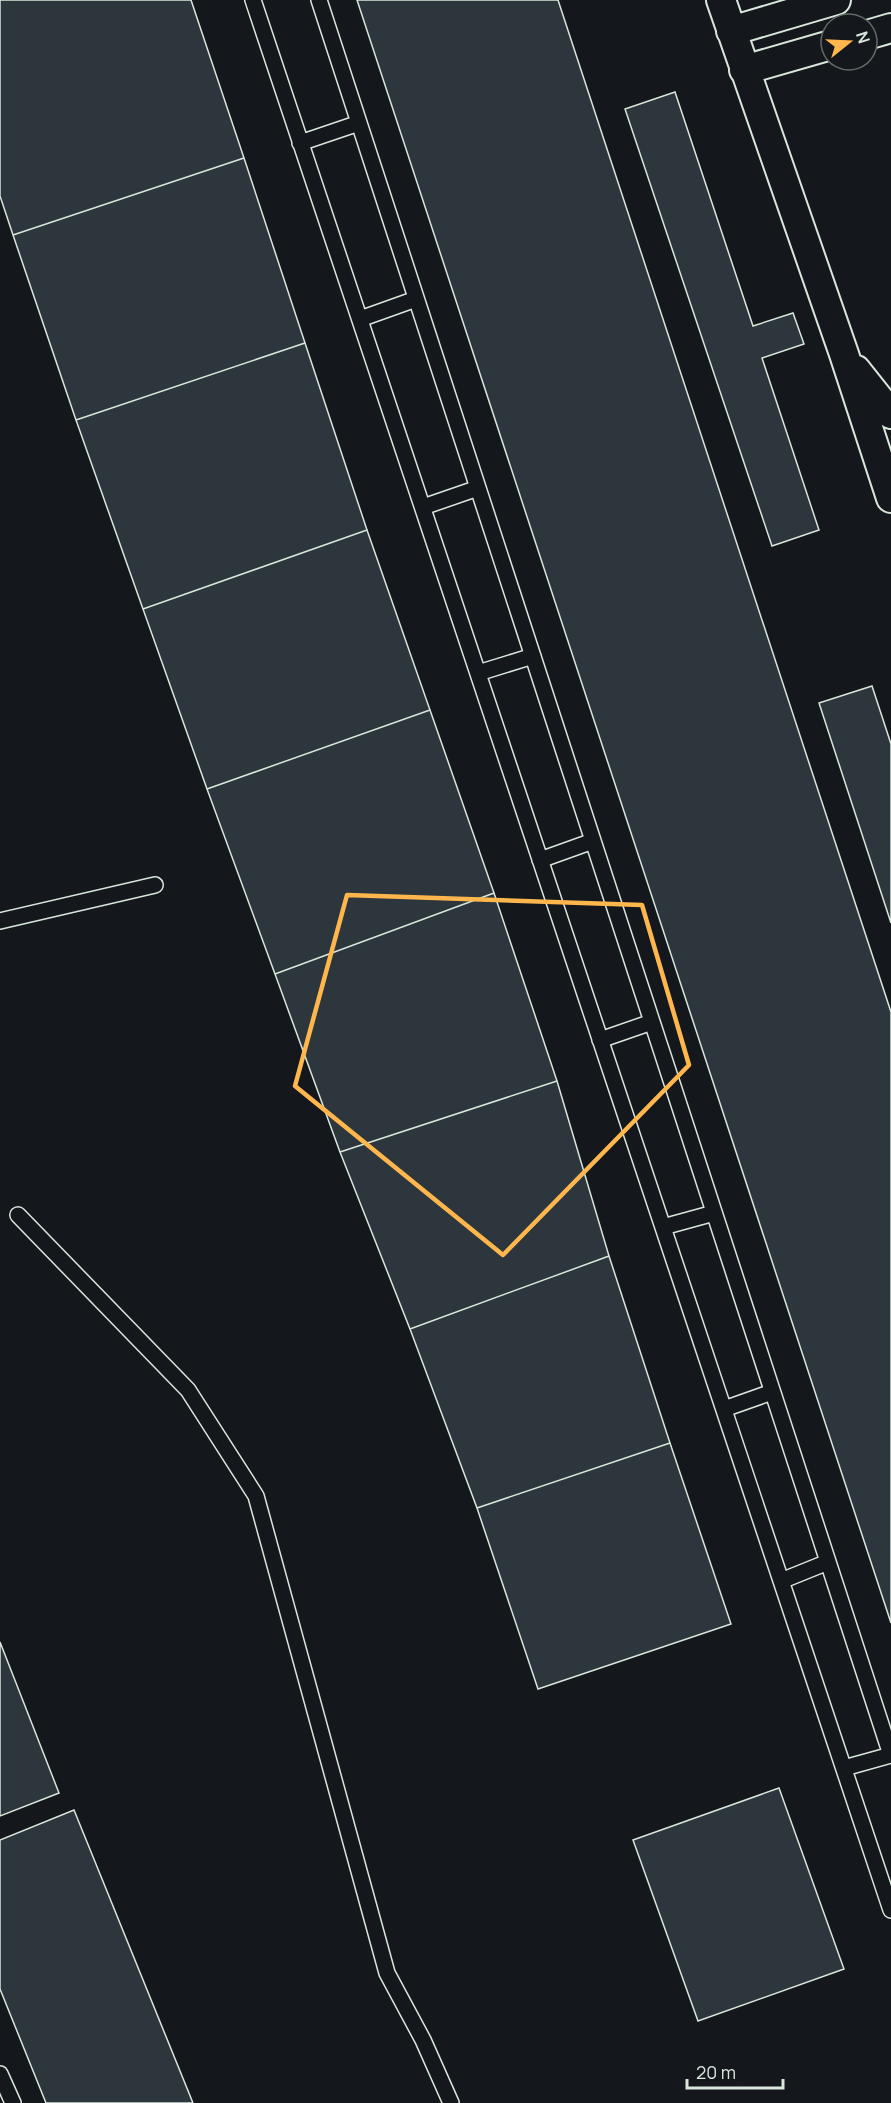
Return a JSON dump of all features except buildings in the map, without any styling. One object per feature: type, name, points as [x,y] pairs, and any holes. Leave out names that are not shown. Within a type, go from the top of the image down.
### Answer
[{"type":"street","points":[[721,0],[844,354],[891,498]]},
{"type":"street","points":[[731,31],[836,0]]},
{"type":"street","points":[[744,70],[819,48]]},
{"type":"street","points":[[844,354],[891,414]]},
{"type":"lane","points":[[253,0],[891,1910]]},
{"type":"lane","points":[[319,0],[891,1755],[844,1768]]},
{"type":"lane","points":[[300,143],[359,123]]},
{"type":"lane","points":[[360,318],[416,299]]},
{"type":"lane","points":[[423,507],[478,488]]},
{"type":"lane","points":[[478,673],[532,656]]},
{"type":"lane","points":[[540,860],[593,841]]},
{"type":"lane","points":[[0,921],[155,885]]},
{"type":"lane","points":[[600,1040],[652,1022]]},
{"type":"lane","points":[[663,1227],[714,1213]]},
{"type":"lane","points":[[18,1215],[188,1390],[256,1496],[387,1973],[423,2040],[451,2103]]},
{"type":"lane","points":[[724,1409],[772,1392]]},
{"type":"lane","points":[[781,1581],[828,1562]]},
{"type":"lane","points":[[0,2074],[13,2103]]},
{"type":"highlighted area","points":[[347,895],[642,905],[689,1065],[503,1255],[295,1086]]}]
